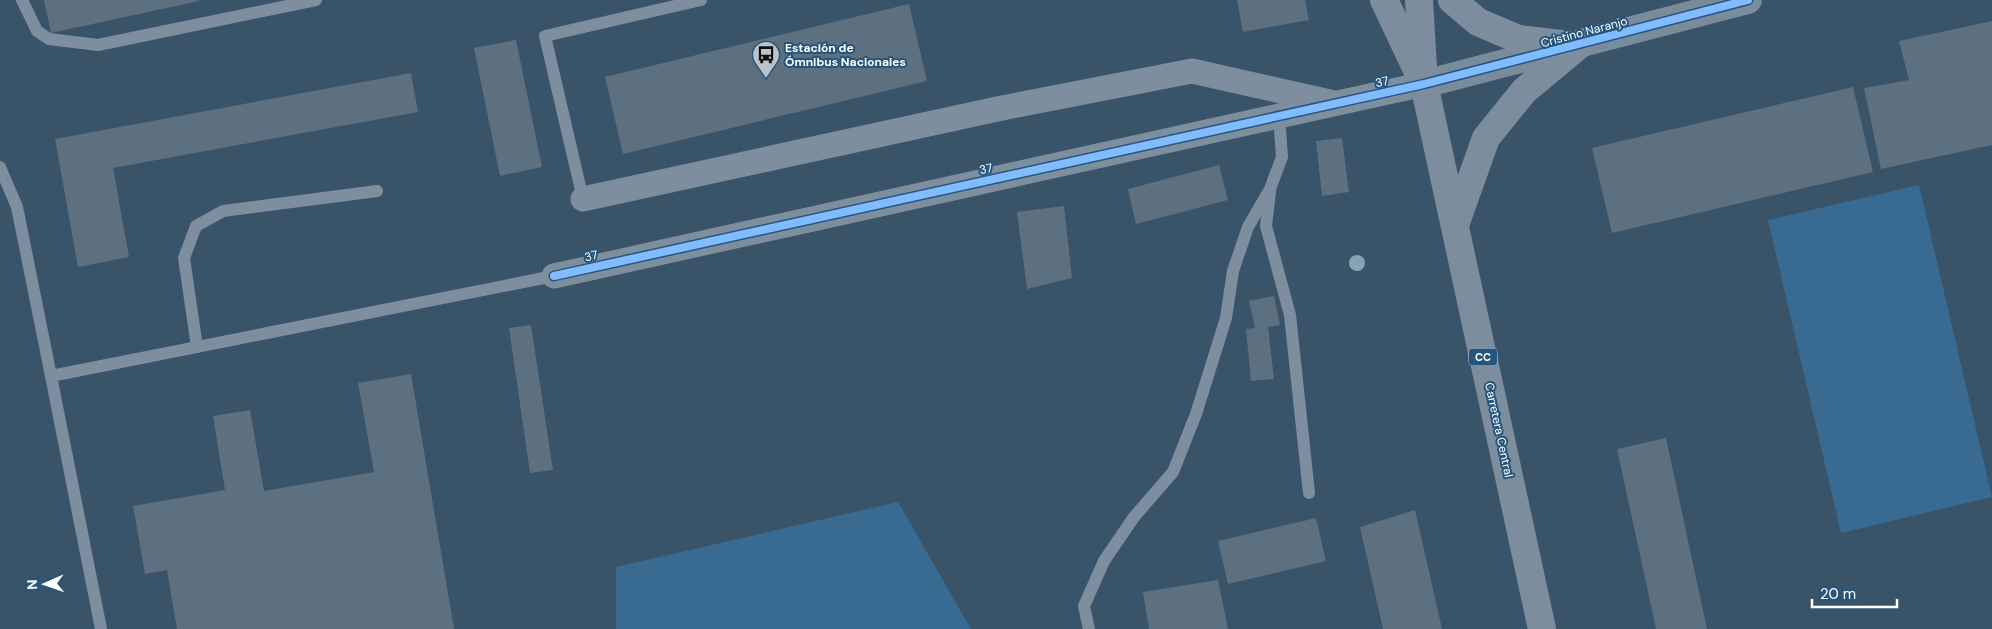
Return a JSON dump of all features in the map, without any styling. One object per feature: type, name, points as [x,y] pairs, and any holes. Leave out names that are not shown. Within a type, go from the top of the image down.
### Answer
[{"type":"main road","name":"Carretera Central","points":[[1384,0],[1424,84]]},
{"type":"main road","name":"Carretera Central","points":[[1419,0],[1424,84],[1542,629]]},
{"type":"main road","points":[[1452,0],[1478,22],[1518,39],[1578,46]]},
{"type":"main road","points":[[1455,225],[1486,138],[1524,91],[1578,46]]},
{"type":"street","name":"Cristino Naranjo","points":[[1424,84],[1578,46],[1748,0]]},
{"type":"street","name":"37","points":[[582,199],[1002,108],[1192,71],[1337,103]]},
{"type":"street","name":"37","points":[[554,276],[1424,84]]},
{"type":"lane","points":[[22,0],[37,31],[49,39],[98,45],[316,0]]},
{"type":"lane","points":[[582,199],[545,36],[701,0]]},
{"type":"lane","points":[[1089,629],[1084,606],[1104,562],[1134,517],[1173,472],[1214,360],[1226,318],[1234,271],[1248,227],[1270,189],[1282,157],[1279,116]]},
{"type":"lane","points":[[0,167],[18,207],[101,629]]},
{"type":"lane","points":[[1270,189],[1266,226],[1290,315],[1309,493]]},
{"type":"lane","points":[[197,347],[184,258],[196,226],[223,211],[377,191]]},
{"type":"lane","points":[[51,376],[554,276]]},
{"type":"shaded area","points":[[1919,185],[1992,497],[1841,533],[1768,220]]},
{"type":"shaded area","points":[[898,502],[971,629],[616,629],[616,567]]},
{"type":"building","points":[[44,0],[199,0],[199,1],[51,33]]},
{"type":"building","points":[[1237,0],[1305,0],[1309,20],[1243,32]]},
{"type":"building","name":"Estación de Ómnibus Nacionales","points":[[909,4],[927,81],[623,154],[605,77]]},
{"type":"building","points":[[1992,21],[1992,145],[1881,169],[1864,88],[1909,80],[1899,41]]},
{"type":"building","points":[[516,40],[542,167],[500,176],[474,48]]},
{"type":"building","points":[[411,73],[418,112],[113,168],[129,257],[78,267],[55,139]]},
{"type":"building","points":[[1853,87],[1873,172],[1612,233],[1592,148]]},
{"type":"building","points":[[1342,138],[1349,192],[1322,196],[1316,141]]},
{"type":"building","points":[[1219,165],[1228,200],[1136,224],[1128,189]]},
{"type":"building","points":[[1064,206],[1072,278],[1027,289],[1017,212]]},
{"type":"building","points":[[1274,296],[1280,325],[1268,327],[1274,379],[1251,381],[1246,329],[1255,328],[1249,301]]},
{"type":"building","points":[[531,325],[553,470],[530,473],[509,328]]},
{"type":"building","points":[[411,374],[454,629],[177,629],[167,570],[145,574],[133,506],[225,490],[213,416],[250,410],[264,491],[374,472],[358,383]]},
{"type":"building","points":[[1666,438],[1707,629],[1656,629],[1617,449]]},
{"type":"building","points":[[1415,510],[1442,629],[1383,629],[1360,527]]},
{"type":"building","points":[[1316,518],[1326,561],[1228,584],[1218,541]]},
{"type":"building","points":[[1218,580],[1228,629],[1149,629],[1143,592]]},
{"type":"cycle path","points":[[554,276],[1424,84],[1748,0]]},
{"type":"place","name":"Estación de Ómnibus Nacionales","points":[[766,79]]}]
